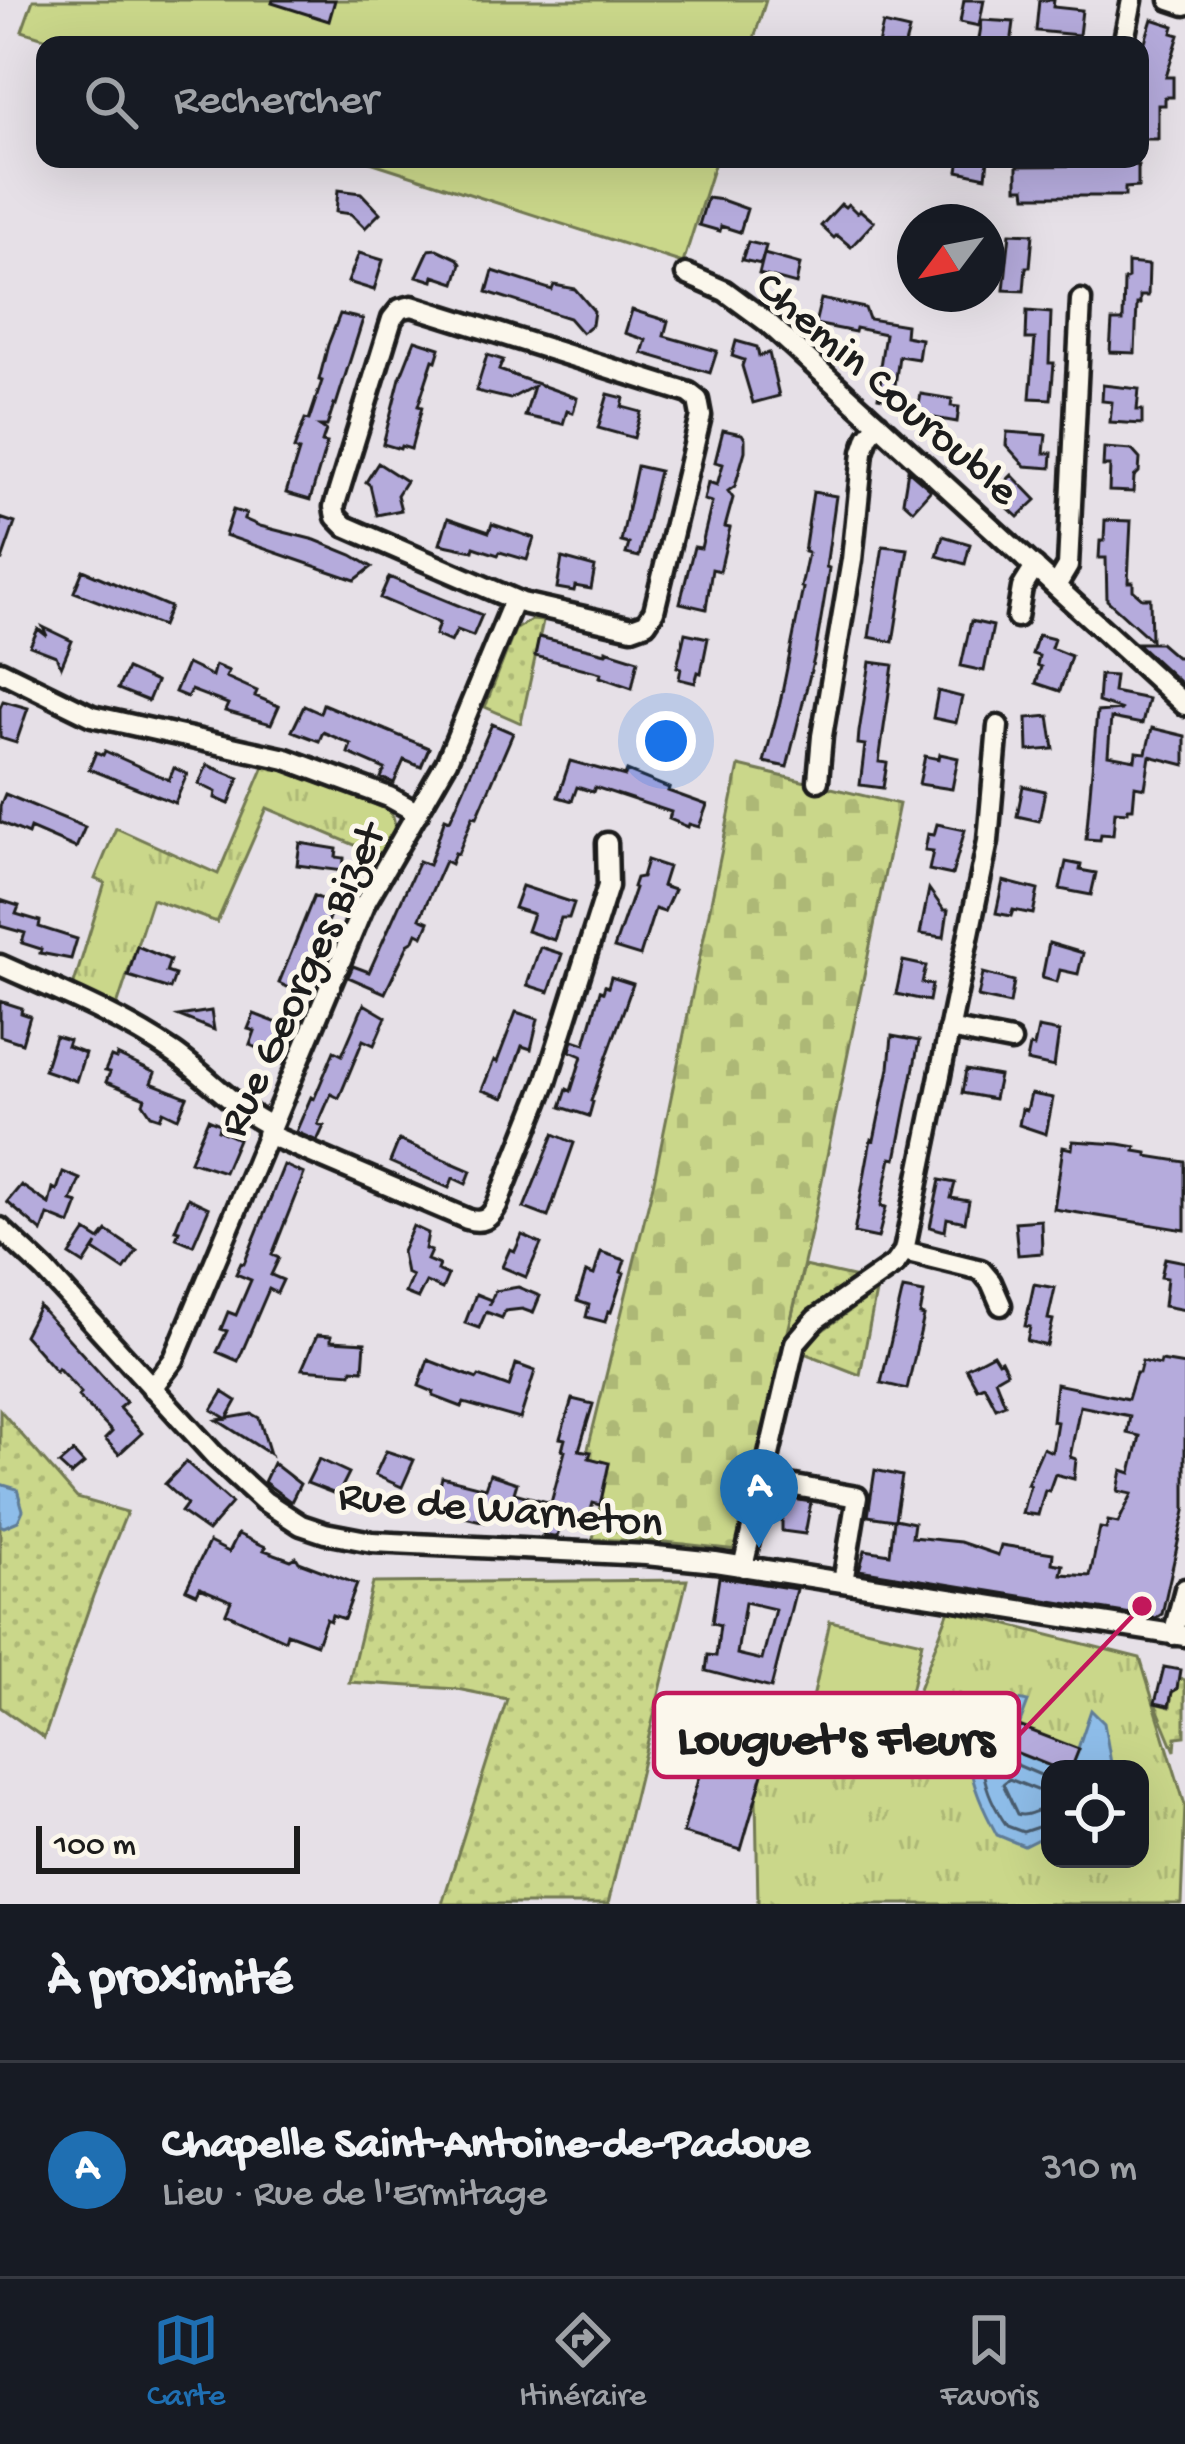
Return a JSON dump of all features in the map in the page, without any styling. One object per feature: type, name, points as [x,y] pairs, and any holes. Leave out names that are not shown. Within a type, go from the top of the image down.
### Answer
[{"type":"street","points":[[1125,36],[1132,0]]},
{"type":"street","points":[[1170,0],[1185,5]]},
{"type":"street","name":"Chemin Courouble","points":[[686,274],[724,291],[758,315],[1185,705]]},
{"type":"street","points":[[1056,586],[1068,566],[1081,300]]},
{"type":"street","points":[[404,307],[689,393],[700,405],[649,620],[632,628],[514,600],[345,526],[334,514],[392,319],[404,307]]},
{"type":"street","points":[[818,781],[852,560],[863,452],[878,423]]},
{"type":"street","name":"Chemin Courouble","points":[[1017,617],[1022,588],[1035,567]]},
{"type":"street","name":"Rue Georges Bizet","points":[[152,1388],[173,1359],[364,905],[454,746],[514,600]]},
{"type":"street","points":[[0,671],[101,719],[286,759],[352,782],[418,813]]},
{"type":"street","points":[[743,1567],[795,1343],[816,1319],[895,1264],[904,1252],[990,830],[998,726]]},
{"type":"street","points":[[0,965],[138,1030],[186,1062],[269,1130],[476,1222],[488,1218],[497,1205],[541,1096],[608,886],[607,843]]},
{"type":"street","points":[[949,1029],[1012,1041]]},
{"type":"street","name":"Rue de Warneton","points":[[0,1228],[45,1270],[215,1456],[264,1501],[325,1533],[372,1542],[646,1555],[1179,1636]]},
{"type":"street","points":[[904,1252],[975,1267],[992,1282],[1001,1305]]},
{"type":"street","points":[[761,1480],[857,1497],[843,1582]]},
{"type":"street","points":[[1179,1636],[1185,1589]]},
{"type":"green space","points":[[33,0],[766,0],[755,36],[38,36],[22,31]]},
{"type":"green space","points":[[389,168],[713,168],[683,263]]},
{"type":"green space","points":[[531,620],[543,621],[521,723],[485,707],[515,630]]},
{"type":"green space","points":[[265,764],[332,785],[389,811],[394,823],[390,839],[378,855],[267,808],[217,922],[152,899],[116,1009],[73,987],[105,883],[95,879],[116,828],[218,874]]},
{"type":"green space","points":[[739,766],[899,804],[812,1229],[737,1550],[593,1539],[609,1464],[586,1457],[653,1185]]},
{"type":"green space","points":[[804,1266],[857,1278],[788,1331]]},
{"type":"green space","points":[[876,1292],[860,1375],[804,1353],[816,1335]]},
{"type":"green space","points":[[0,1410],[77,1498],[127,1512],[44,1738],[0,1707]]},
{"type":"green space","points":[[687,1580],[608,1904],[442,1904],[507,1699],[457,1689],[349,1682],[373,1583]]},
{"type":"green space","points":[[949,1610],[1140,1658],[1185,1805],[1181,1904],[758,1904],[756,1798],[779,1718],[901,1736]]},
{"type":"green space","points":[[830,1621],[922,1642],[901,1737],[809,1716]]},
{"type":"green space","points":[[1176,1678],[1185,1680],[1185,1736],[1176,1737],[1175,1751],[1155,1703],[1170,1707]]},
{"type":"water","points":[[0,1484],[17,1489],[23,1510],[18,1521],[4,1527],[0,1525]]},
{"type":"water","points":[[1009,1698],[1028,1702],[1010,1750],[1041,1762],[1041,1838],[1024,1846],[997,1835],[973,1779],[971,1743],[990,1712]]},
{"type":"water","points":[[1091,1710],[1104,1723],[1110,1760],[1074,1760]]},
{"type":"building","points":[[273,0],[335,0],[329,21]]},
{"type":"building","points":[[964,0],[984,0],[979,26],[960,22]]},
{"type":"building","points":[[1039,0],[1054,0],[1053,7],[1082,10],[1079,35],[1036,31]]},
{"type":"building","points":[[1152,19],[1174,26],[1172,33],[1179,35],[1166,77],[1173,77],[1173,97],[1165,97],[1165,105],[1158,105],[1158,139],[1149,139],[1147,36]]},
{"type":"building","points":[[982,20],[1014,22],[1012,36],[979,36]]},
{"type":"building","points":[[883,24],[909,30],[907,36],[880,36]]},
{"type":"building","points":[[958,168],[987,168],[986,177]]},
{"type":"building","points":[[1017,168],[1138,168],[1138,187],[1125,188],[1125,196],[1026,196],[1025,188],[1017,188]]},
{"type":"building","points":[[338,190],[361,193],[380,213],[365,228],[351,214],[336,212]]},
{"type":"building","points":[[707,198],[747,209],[740,232],[699,225]]},
{"type":"building","points":[[841,204],[857,213],[860,210],[874,222],[851,247],[821,226]]},
{"type":"building","points":[[1010,233],[1033,234],[1024,291],[1005,290]]},
{"type":"building","points":[[748,242],[766,246],[761,264],[742,260]]},
{"type":"building","points":[[437,249],[461,264],[455,283],[417,276],[429,250]]},
{"type":"building","points":[[359,253],[383,260],[374,290],[348,282]]},
{"type":"building","points":[[764,254],[800,264],[796,284],[759,274]]},
{"type":"building","points":[[1128,263],[1149,265],[1148,296],[1140,296],[1137,304],[1135,353],[1110,352],[1112,321],[1123,321]]},
{"type":"building","points":[[493,271],[552,290],[554,285],[575,289],[594,311],[592,325],[582,333],[569,318],[487,292]]},
{"type":"building","points":[[821,299],[865,308],[869,319],[906,325],[905,336],[921,339],[918,359],[899,356],[893,400],[878,397],[885,334],[815,324]]},
{"type":"building","points":[[632,310],[668,321],[664,336],[717,351],[710,373],[642,353],[646,340],[625,333]]},
{"type":"building","points":[[1027,311],[1051,313],[1051,399],[1030,398],[1035,339],[1026,339]]},
{"type":"building","points":[[340,314],[363,319],[336,405],[327,426],[320,426],[326,430],[322,442],[327,443],[310,500],[286,493],[299,451],[294,449],[305,419],[309,420]]},
{"type":"building","points":[[415,340],[440,348],[418,406],[422,407],[411,449],[400,449],[383,444]]},
{"type":"building","points":[[736,341],[757,347],[759,356],[769,353],[779,396],[753,403],[744,360],[732,356]]},
{"type":"building","points":[[487,355],[503,360],[499,370],[577,398],[573,413],[567,411],[563,424],[525,416],[534,386],[510,399],[476,391]]},
{"type":"building","points":[[1103,385],[1139,389],[1137,410],[1142,410],[1142,424],[1110,422],[1112,402],[1102,401]]},
{"type":"building","points":[[608,394],[624,398],[622,407],[641,412],[634,438],[598,428]]},
{"type":"building","points":[[921,394],[952,399],[951,406],[959,407],[957,422],[917,415]]},
{"type":"building","points":[[723,430],[742,434],[745,451],[735,486],[728,491],[733,498],[725,527],[730,528],[720,571],[712,569],[706,609],[680,603],[712,502],[704,500],[708,482],[717,485],[723,464],[715,462]]},
{"type":"building","points":[[1007,432],[1046,435],[1044,453],[1052,453],[1051,468],[1025,466],[1006,445]]},
{"type":"building","points":[[1104,448],[1132,450],[1140,459],[1133,492],[1109,491],[1110,466],[1103,466]]},
{"type":"building","points":[[378,463],[406,481],[397,495],[401,510],[377,515],[366,482]]},
{"type":"building","points":[[637,466],[659,471],[639,557],[626,554],[629,544],[621,542]]},
{"type":"building","points":[[908,470],[931,490],[913,510],[903,501]]},
{"type":"building","points":[[1012,475],[1036,500],[1018,517],[993,494]]},
{"type":"building","points":[[813,492],[836,496],[815,654],[787,767],[764,762],[803,588]]},
{"type":"building","points":[[233,510],[260,526],[315,540],[372,567],[355,580],[225,535]]},
{"type":"building","points":[[0,518],[15,523],[2,560],[0,559]]},
{"type":"building","points":[[448,518],[489,532],[492,524],[534,538],[527,560],[440,544]]},
{"type":"building","points":[[1105,520],[1131,521],[1128,582],[1133,582],[1133,590],[1142,598],[1150,598],[1151,640],[1107,600],[1106,558],[1099,558]]},
{"type":"building","points":[[943,536],[970,544],[965,564],[937,556]]},
{"type":"building","points":[[883,546],[908,549],[893,642],[869,637]]},
{"type":"building","points":[[562,558],[595,567],[591,589],[557,588]]},
{"type":"building","points":[[83,570],[170,607],[162,626],[74,592]]},
{"type":"building","points":[[389,577],[482,615],[473,636],[457,630],[451,642],[435,635],[439,623],[380,598]]},
{"type":"building","points":[[971,621],[993,626],[984,671],[961,666]]},
{"type":"building","points":[[43,627],[72,641],[61,667],[56,656],[30,646],[38,629],[47,636]]},
{"type":"building","points":[[685,633],[708,638],[695,683],[679,679]]},
{"type":"building","points":[[1038,635],[1054,639],[1051,648],[1071,656],[1060,691],[1036,683],[1041,667],[1039,656],[1032,654]]},
{"type":"building","points":[[539,637],[638,660],[632,688],[600,677],[601,673],[535,656]]},
{"type":"building","points":[[1137,643],[1160,643],[1176,657],[1185,657],[1185,687]]},
{"type":"building","points":[[870,662],[893,665],[879,762],[887,763],[883,788],[860,785],[865,745],[858,744]]},
{"type":"building","points":[[187,664],[212,676],[215,665],[229,671],[226,677],[279,706],[271,724],[225,711],[228,704],[191,690],[187,697],[175,692]]},
{"type":"building","points":[[127,669],[156,682],[148,701],[118,689]]},
{"type":"building","points":[[1100,675],[1115,676],[1113,692],[1148,699],[1142,724],[1111,718],[1108,755],[1135,760],[1136,752],[1146,753],[1152,728],[1185,736],[1185,765],[1150,756],[1145,788],[1135,786],[1133,808],[1115,811],[1113,835],[1101,834],[1100,840],[1086,839],[1097,712],[1122,710],[1098,702]]},
{"type":"building","points":[[938,691],[962,697],[956,723],[933,718]]},
{"type":"building","points":[[3,701],[28,708],[16,743],[0,738]]},
{"type":"building","points":[[323,704],[429,748],[421,767],[404,760],[394,783],[381,778],[385,769],[348,753],[351,744],[323,732],[319,741],[292,731],[304,706],[320,713]]},
{"type":"building","points":[[1049,716],[1054,749],[1028,751],[1027,718]]},
{"type":"building","points":[[492,724],[513,733],[458,854],[451,864],[445,861],[420,918],[429,922],[423,936],[417,933],[409,943],[385,993],[348,977],[353,966],[369,972],[419,861],[429,865],[445,818],[450,820]]},
{"type":"building","points":[[105,751],[169,780],[174,768],[187,774],[175,803],[89,769],[96,752],[103,755]]},
{"type":"building","points":[[940,754],[958,758],[952,789],[919,784],[925,756],[939,759]]},
{"type":"building","points":[[570,761],[625,776],[627,771],[707,805],[699,827],[669,819],[671,812],[595,787],[593,792],[577,787],[572,801],[558,797]]},
{"type":"building","points":[[207,765],[239,778],[229,804],[199,784]]},
{"type":"building","points":[[1023,786],[1045,791],[1039,821],[1017,816]]},
{"type":"building","points":[[5,794],[85,827],[76,848],[30,828],[28,834],[0,822]]},
{"type":"building","points":[[937,824],[965,830],[952,875],[929,870],[933,851],[925,850],[928,834],[934,835]]},
{"type":"building","points":[[300,843],[337,849],[336,857],[344,858],[343,871],[297,865]]},
{"type":"building","points":[[647,860],[668,867],[662,886],[674,890],[664,912],[655,909],[640,956],[614,948],[636,878],[642,877]]},
{"type":"building","points":[[1066,862],[1096,873],[1091,895],[1060,889]]},
{"type":"building","points":[[1003,881],[1038,890],[1033,914],[996,913]]},
{"type":"building","points":[[522,886],[574,903],[569,918],[561,918],[554,940],[527,931],[533,914],[514,908]]},
{"type":"building","points":[[929,889],[948,910],[944,937],[920,934]]},
{"type":"building","points":[[314,896],[334,904],[304,983],[296,991],[279,983]]},
{"type":"building","points":[[0,900],[19,906],[16,914],[40,921],[39,927],[77,939],[71,959],[40,953],[41,949],[22,943],[25,933],[0,926]]},
{"type":"building","points":[[1049,943],[1083,953],[1078,974],[1060,970],[1057,982],[1042,978]]},
{"type":"building","points":[[137,946],[170,960],[166,972],[175,975],[170,989],[128,976]]},
{"type":"building","points":[[540,947],[562,954],[549,992],[527,985]]},
{"type":"building","points":[[903,961],[926,966],[922,983],[932,985],[929,1001],[896,994]]},
{"type":"building","points":[[983,973],[1014,981],[1010,1004],[978,997]]},
{"type":"building","points":[[611,977],[633,984],[589,1116],[561,1107],[582,1056],[570,1051],[573,1040],[585,1044],[600,991],[608,987]]},
{"type":"building","points":[[0,1001],[30,1016],[22,1043],[0,1036]]},
{"type":"building","points":[[364,1004],[386,1017],[374,1045],[363,1040],[339,1098],[331,1094],[318,1124],[324,1126],[317,1141],[296,1132],[334,1051],[342,1055]]},
{"type":"building","points":[[211,1011],[214,1030],[179,1016]]},
{"type":"building","points":[[516,1012],[538,1019],[531,1049],[522,1046],[504,1098],[482,1090]]},
{"type":"building","points":[[254,1014],[283,1025],[273,1055],[250,1045],[255,1031],[248,1029]]},
{"type":"building","points":[[1038,1028],[1059,1032],[1054,1067],[1027,1061]]},
{"type":"building","points":[[55,1036],[85,1053],[76,1081],[44,1070]]},
{"type":"building","points":[[892,1036],[919,1041],[878,1238],[854,1233]]},
{"type":"building","points":[[117,1055],[155,1073],[151,1083],[187,1097],[178,1118],[163,1111],[160,1118],[151,1115],[145,1098],[106,1082],[110,1072],[105,1071]]},
{"type":"building","points":[[966,1070],[999,1076],[994,1099],[962,1093]]},
{"type":"building","points":[[1031,1094],[1053,1098],[1046,1134],[1019,1125]]},
{"type":"building","points":[[208,1119],[220,1124],[218,1130],[238,1139],[224,1172],[190,1161]]},
{"type":"building","points":[[554,1134],[574,1143],[548,1217],[524,1208]]},
{"type":"building","points":[[399,1140],[471,1171],[466,1184],[453,1178],[449,1188],[390,1162]]},
{"type":"building","points":[[1073,1141],[1136,1147],[1135,1151],[1147,1156],[1185,1162],[1185,1230],[1054,1209],[1063,1147],[1072,1149]]},
{"type":"building","points":[[284,1165],[304,1174],[272,1255],[279,1258],[271,1275],[283,1280],[277,1293],[269,1289],[238,1361],[217,1352],[227,1331],[221,1329],[228,1312],[236,1315],[251,1280],[236,1274]]},
{"type":"building","points":[[63,1172],[80,1179],[71,1201],[78,1203],[70,1224],[48,1215],[42,1232],[7,1202],[21,1185],[49,1204]]},
{"type":"building","points":[[940,1180],[955,1183],[951,1198],[969,1201],[965,1222],[947,1218],[945,1231],[930,1227]]},
{"type":"building","points":[[188,1198],[209,1208],[193,1245],[176,1238],[179,1231],[175,1230]]},
{"type":"building","points":[[1041,1220],[1042,1253],[1018,1255],[1015,1222]]},
{"type":"building","points":[[413,1226],[428,1233],[425,1249],[431,1251],[427,1260],[448,1275],[442,1289],[426,1282],[418,1298],[405,1293],[412,1276],[406,1273],[402,1252]]},
{"type":"building","points":[[86,1231],[100,1240],[107,1231],[137,1251],[124,1270],[94,1250],[97,1244],[84,1264],[70,1255]]},
{"type":"building","points":[[522,1235],[541,1244],[526,1277],[502,1267]]},
{"type":"building","points":[[601,1252],[625,1260],[605,1322],[586,1317],[589,1305],[577,1301],[586,1272],[594,1275]]},
{"type":"building","points":[[1165,1258],[1185,1262],[1185,1310],[1164,1306],[1167,1278],[1161,1277]]},
{"type":"building","points":[[1034,1284],[1055,1288],[1047,1346],[1027,1341],[1030,1327],[1025,1326]]},
{"type":"building","points":[[518,1287],[540,1296],[533,1313],[505,1311],[502,1318],[486,1312],[479,1328],[465,1323],[476,1294],[491,1300],[489,1305],[495,1291]]},
{"type":"building","points":[[903,1289],[924,1293],[920,1315],[924,1316],[907,1389],[881,1383]]},
{"type":"building","points":[[39,1306],[126,1402],[119,1408],[142,1433],[119,1454],[105,1439],[112,1432],[78,1396],[81,1393],[24,1335]]},
{"type":"building","points":[[317,1335],[331,1336],[331,1341],[365,1343],[363,1370],[302,1369]]},
{"type":"building","points":[[993,1354],[1007,1372],[995,1379],[1005,1404],[996,1408],[984,1385],[977,1388],[966,1368]]},
{"type":"building","points":[[428,1360],[509,1387],[516,1364],[535,1371],[520,1419],[433,1396],[434,1392],[419,1386]]},
{"type":"building","points":[[1142,1361],[1185,1365],[1185,1511],[1162,1614],[1156,1618],[859,1570],[865,1550],[890,1554],[894,1520],[868,1516],[875,1470],[902,1476],[895,1519],[914,1523],[912,1537],[960,1542],[998,1555],[1001,1545],[1053,1553],[1052,1563],[1063,1565],[1061,1574],[1090,1576],[1100,1528],[1106,1529],[1108,1521],[1118,1523],[1132,1494],[1118,1491],[1122,1470],[1131,1473],[1140,1436],[1127,1433],[1130,1416],[1080,1406],[1070,1457],[1076,1459],[1074,1479],[1055,1474],[1038,1515],[1022,1513],[1027,1484],[1043,1448],[1052,1452],[1056,1384],[1128,1399]]},
{"type":"building","points":[[223,1392],[237,1401],[227,1419],[212,1410]]},
{"type":"building","points":[[572,1399],[593,1404],[579,1450],[609,1463],[600,1505],[593,1503],[585,1530],[561,1523],[553,1537],[543,1535],[545,1527],[487,1510],[485,1522],[435,1510],[442,1477],[485,1488],[490,1474],[517,1483],[514,1493],[551,1503],[565,1451],[565,1439],[560,1438]]},
{"type":"building","points":[[252,1414],[259,1418],[270,1454],[217,1420]]},
{"type":"building","points":[[386,1451],[414,1460],[402,1487],[375,1475]]},
{"type":"building","points":[[73,1452],[84,1464],[71,1475],[59,1464]]},
{"type":"building","points":[[319,1459],[349,1473],[338,1495],[307,1483]]},
{"type":"building","points":[[186,1462],[232,1503],[208,1531],[181,1512],[187,1504],[165,1484]]},
{"type":"building","points":[[273,1463],[300,1484],[291,1502],[264,1482]]},
{"type":"building","points":[[787,1498],[811,1502],[805,1534],[782,1531]]},
{"type":"building","points":[[238,1534],[266,1547],[264,1550],[291,1560],[296,1557],[357,1584],[344,1619],[332,1615],[330,1621],[326,1619],[317,1644],[287,1633],[285,1640],[226,1613],[231,1601],[200,1588],[197,1594],[186,1589],[209,1542],[229,1552]]},
{"type":"building","points":[[719,1577],[796,1589],[771,1688],[706,1671],[708,1655],[716,1656],[720,1625],[712,1623]],"holes":[[[745,1602],[775,1609],[762,1660],[737,1654]]]},
{"type":"building","points":[[1164,1667],[1180,1670],[1169,1706],[1155,1703]]},
{"type":"building","points":[[720,1701],[779,1718],[741,1850],[683,1833]]},
{"type":"building","points":[[1019,1726],[1079,1749],[1075,1760],[1041,1762],[1010,1750]]},
{"type":"place","name":"Chapelle Saint-Antoine-de-Padoue","points":[[759,1548]]},
{"type":"place","name":"Louguet's Fleurs","points":[[1142,1606]]}]
